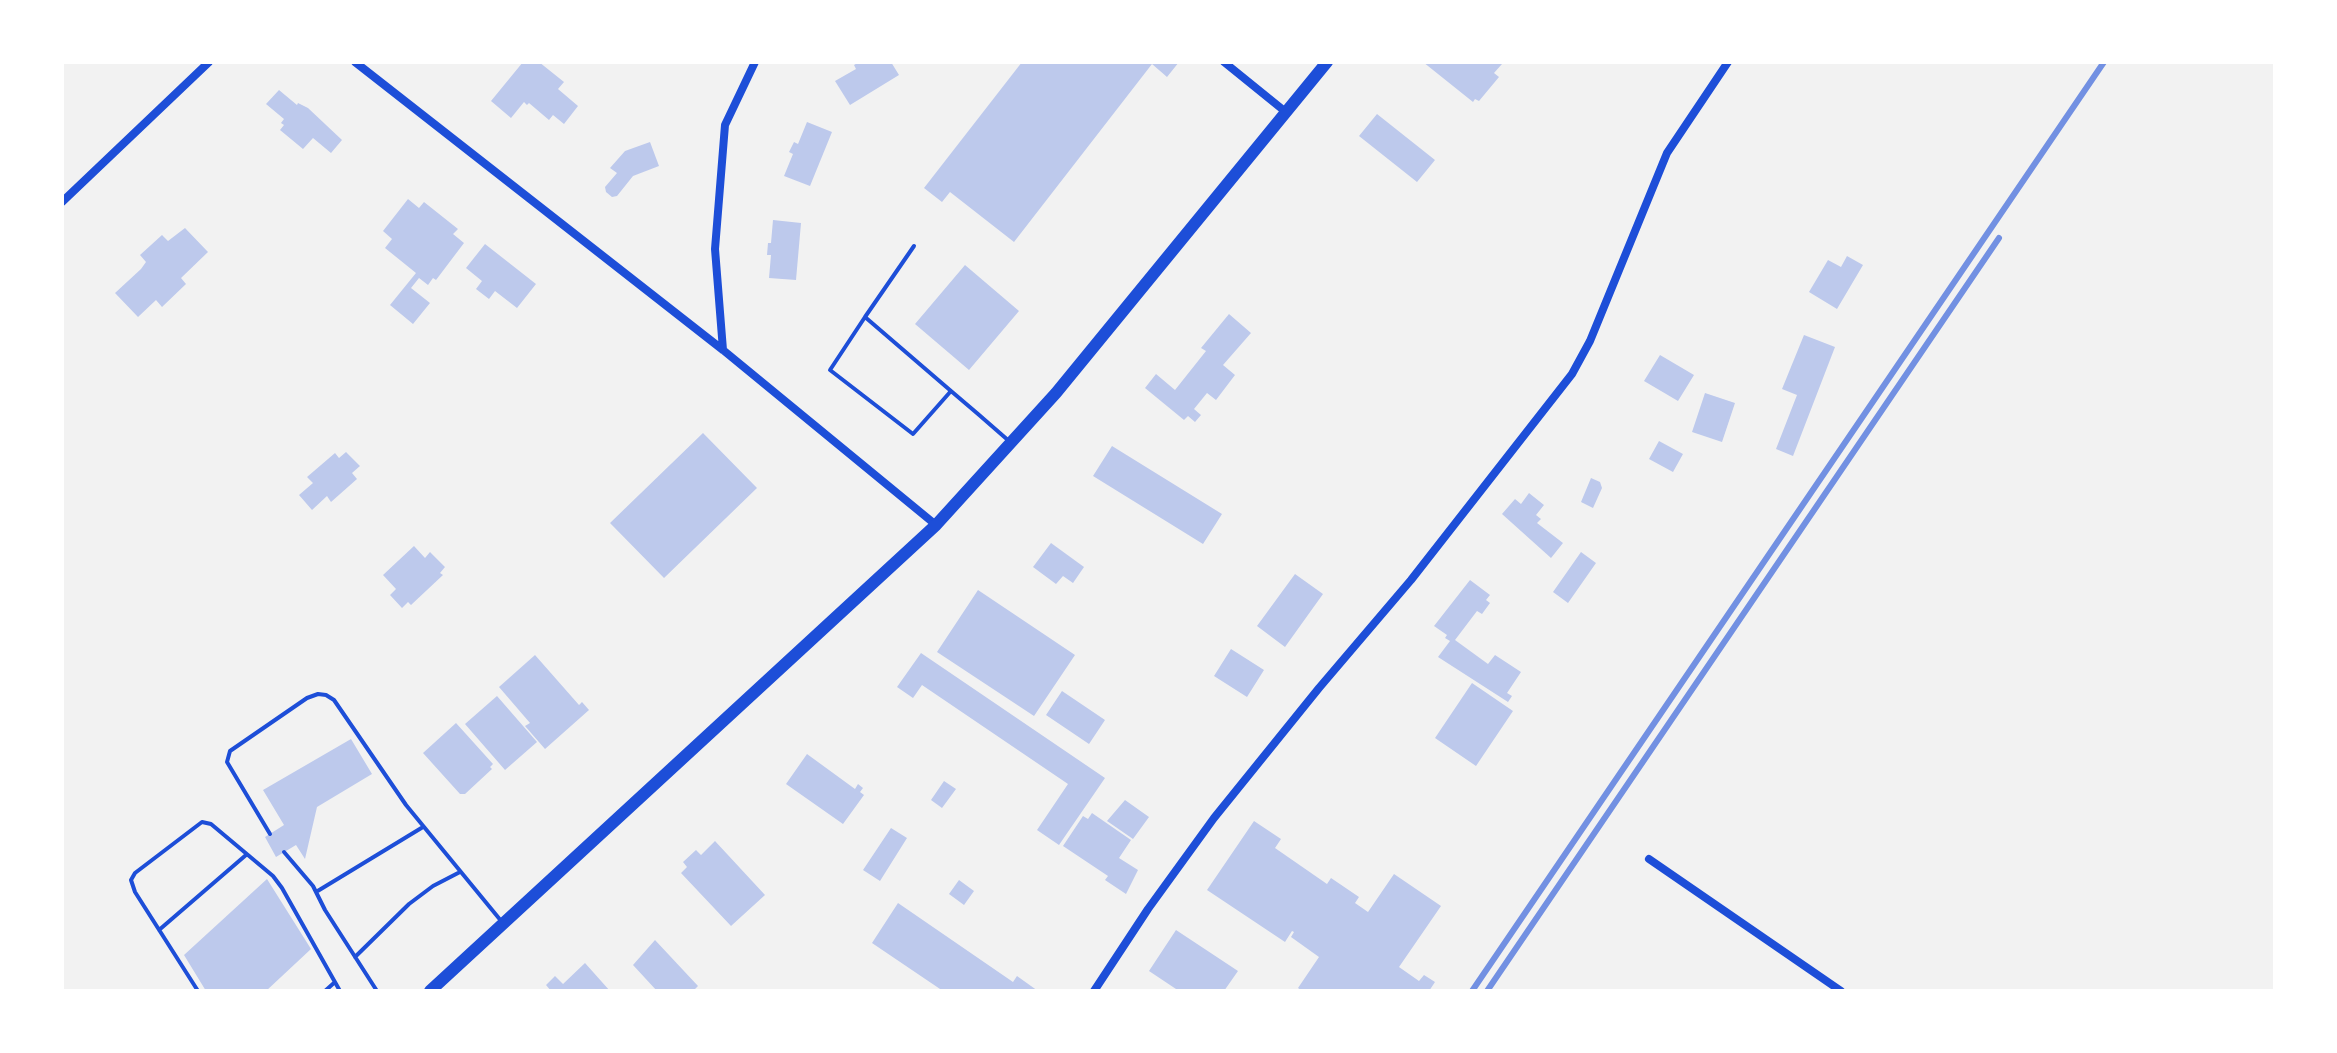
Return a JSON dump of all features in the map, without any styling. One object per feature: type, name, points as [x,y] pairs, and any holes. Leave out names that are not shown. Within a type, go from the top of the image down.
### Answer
[{"type":"main road","points":[[430,991],[936,525],[1056,393],[1327,62]]},
{"type":"street","points":[[62,202],[209,62]]},
{"type":"street","points":[[355,62],[723,350],[936,525]]},
{"type":"street","points":[[723,350],[715,249],[725,125],[755,62]]},
{"type":"street","points":[[1224,62],[1287,113]]},
{"type":"street","points":[[1094,991],[1214,818],[1411,580],[1572,374],[1590,341],[1661,165],[1728,62]]},
{"type":"street","points":[[1649,859],[1841,991]]},
{"type":"lane","points":[[914,246],[830,370],[913,434],[951,391]]},
{"type":"lane","points":[[865,317],[1010,443]]},
{"type":"lane","points":[[270,834],[227,762],[230,751],[307,698],[318,694],[334,700],[423,827],[503,923]]},
{"type":"lane","points":[[198,991],[135,892],[131,880],[135,873],[202,822],[211,824],[273,876],[340,991]]},
{"type":"lane","points":[[316,892],[423,827]]},
{"type":"lane","points":[[284,852],[316,892],[377,991]]},
{"type":"lane","points":[[159,930],[246,855]]},
{"type":"lane","points":[[355,957],[409,904],[433,886],[460,872]]},
{"type":"lane","points":[[325,991],[335,981]]},
{"type":"building","points":[[523,62],[539,62],[564,82],[558,89],[578,106],[564,124],[553,115],[549,120],[524,102],[511,118],[491,101]]},
{"type":"building","points":[[859,62],[891,62],[899,75],[850,105],[835,81],[856,69],[854,65]]},
{"type":"building","points":[[1022,62],[1179,62],[1167,77],[1152,64],[1014,242],[950,192],[942,202],[924,188]]},
{"type":"building","points":[[1423,62],[1502,64],[1494,73],[1499,77],[1479,101],[1475,99],[1473,102]]},
{"type":"building","points":[[279,90],[297,105],[308,108],[342,140],[331,153],[313,138],[303,149],[280,130],[284,119],[266,104]]},
{"type":"building","points":[[1377,114],[1435,160],[1417,182],[1359,136]]},
{"type":"building","points":[[807,122],[832,132],[810,186],[784,176],[793,154],[789,152],[794,142],[798,144]]},
{"type":"building","points":[[650,142],[659,166],[633,176],[617,196],[612,197],[605,187],[617,173],[610,168],[625,151]]},
{"type":"building","points":[[408,199],[419,208],[424,202],[458,229],[453,234],[464,243],[436,280],[433,278],[428,285],[419,278],[411,288],[430,303],[413,324],[390,305],[416,273],[385,248],[392,239],[383,231]]},
{"type":"building","points":[[773,220],[801,223],[796,280],[769,278],[771,255],[767,255]]},
{"type":"building","points":[[185,228],[208,252],[181,278],[186,284],[162,307],[156,300],[138,317],[115,293],[146,262],[140,255],[162,235],[168,241]]},
{"type":"building","points":[[485,244],[536,284],[517,308],[495,291],[489,299],[476,289],[482,281],[466,268]]},
{"type":"building","points":[[1847,256],[1863,265],[1837,309],[1809,292],[1828,260],[1841,267]]},
{"type":"building","points":[[965,265],[1019,311],[969,370],[915,324]]},
{"type":"building","points":[[1229,314],[1251,333],[1223,365],[1235,375],[1216,400],[1207,393],[1194,409],[1201,415],[1195,422],[1188,416],[1184,420],[1145,388],[1156,374],[1175,390],[1206,351],[1201,348]]},
{"type":"building","points":[[1804,335],[1835,347],[1793,456],[1776,449],[1797,395],[1782,389]]},
{"type":"building","points":[[1660,355],[1694,375],[1678,401],[1644,381]]},
{"type":"building","points":[[1705,393],[1735,403],[1722,442],[1692,432]]},
{"type":"building","points":[[703,433],[757,488],[664,578],[610,523]]},
{"type":"building","points":[[1659,441],[1683,454],[1673,472],[1649,459]]},
{"type":"building","points":[[1112,446],[1222,514],[1203,544],[1093,476]]},
{"type":"building","points":[[346,452],[360,466],[352,473],[357,479],[331,502],[327,496],[312,510],[299,495],[313,483],[307,477],[335,453],[339,458]]},
{"type":"building","points":[[1591,478],[1600,482],[1602,488],[1593,508],[1581,502]]},
{"type":"building","points":[[1529,493],[1544,505],[1536,515],[1541,519],[1537,523],[1563,543],[1551,558],[1502,514],[1515,499],[1521,504]]},
{"type":"building","points":[[1051,543],[1084,567],[1073,583],[1063,576],[1056,584],[1033,567]]},
{"type":"building","points":[[414,546],[425,558],[430,552],[445,567],[440,573],[443,575],[411,605],[408,602],[402,608],[390,595],[396,589],[383,575]]},
{"type":"building","points":[[1581,552],[1596,563],[1568,603],[1553,592]]},
{"type":"building","points":[[1295,574],[1323,594],[1285,647],[1257,626]]},
{"type":"building","points":[[1470,580],[1490,595],[1486,600],[1490,603],[1482,614],[1477,611],[1455,640],[1488,664],[1495,655],[1521,672],[1507,693],[1512,696],[1508,702],[1438,657],[1450,641],[1434,626]]},
{"type":"building","points":[[978,590],[1075,655],[1034,716],[937,652]]},
{"type":"building","points":[[1231,649],[1264,670],[1247,697],[1214,676]]},
{"type":"building","points":[[921,653],[1105,778],[1059,845],[1037,830],[1068,784],[922,685],[913,698],[897,687]]},
{"type":"building","points":[[535,655],[579,705],[582,702],[589,710],[545,749],[525,726],[530,723],[499,687]]},
{"type":"building","points":[[1472,683],[1513,711],[1476,766],[1435,738]]},
{"type":"building","points":[[1062,691],[1105,720],[1089,744],[1046,715]]},
{"type":"building","points":[[497,696],[537,742],[505,770],[465,724]]},
{"type":"building","points":[[456,723],[493,764],[492,769],[465,794],[460,794],[423,753]]},
{"type":"building","points":[[351,739],[372,774],[317,807],[305,859],[296,845],[276,857],[265,837],[284,825],[263,790]]},
{"type":"building","points":[[807,754],[855,789],[858,784],[863,788],[860,792],[864,795],[843,824],[786,784]]},
{"type":"building","points":[[944,781],[956,789],[942,808],[931,800]]},
{"type":"building","points":[[1125,800],[1149,817],[1133,839],[1107,821]]},
{"type":"building","points":[[1092,813],[1131,840],[1119,858],[1138,870],[1126,894],[1105,880],[1108,876],[1063,846],[1083,816],[1088,819]]},
{"type":"building","points":[[1254,821],[1281,839],[1275,848],[1327,884],[1331,878],[1359,897],[1355,903],[1368,912],[1394,874],[1441,906],[1399,967],[1419,981],[1424,975],[1435,982],[1429,991],[1302,991],[1298,988],[1319,957],[1291,937],[1294,932],[1285,942],[1207,890]]},
{"type":"building","points":[[891,828],[907,838],[880,881],[863,870]]},
{"type":"building","points":[[715,841],[765,895],[731,926],[681,873],[687,867],[683,862],[696,850],[701,855]]},
{"type":"building","points":[[267,879],[311,949],[266,991],[206,991],[184,955]]},
{"type":"building","points":[[959,880],[974,891],[964,905],[949,894]]},
{"type":"building","points":[[898,903],[1013,982],[1017,976],[1038,991],[943,991],[872,943]]},
{"type":"building","points":[[1176,930],[1238,971],[1224,991],[1179,991],[1149,971]]},
{"type":"building","points":[[655,940],[698,986],[693,991],[657,991],[633,965]]},
{"type":"building","points":[[585,963],[610,991],[551,991],[546,985],[555,976],[563,984]]},
{"type":"railway","points":[[1472,991],[2104,62]]},
{"type":"railway","points":[[1487,991],[1999,238]]}]
